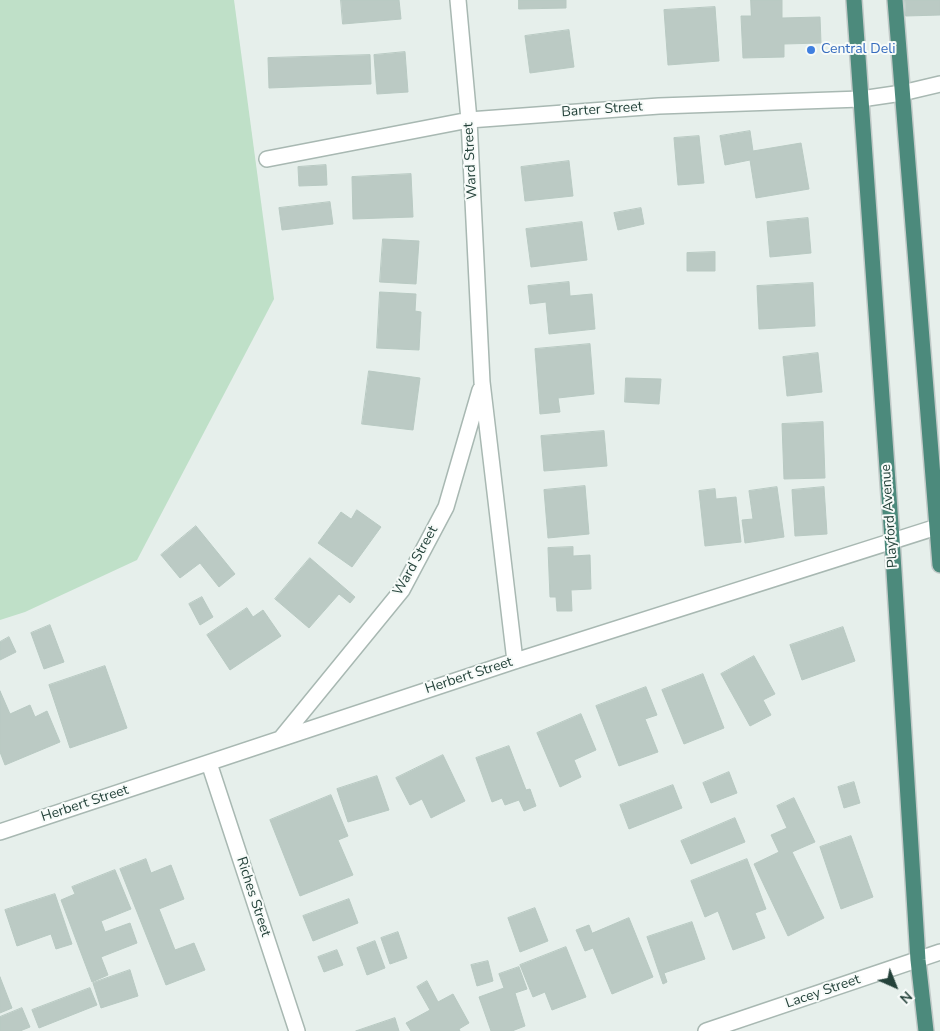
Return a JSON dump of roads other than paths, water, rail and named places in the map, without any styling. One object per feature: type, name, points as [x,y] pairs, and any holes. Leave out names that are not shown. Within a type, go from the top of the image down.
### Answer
[{"type":"highway","name":"Playford Avenue","points":[[854,0],[892,539],[918,960],[926,1031]]},
{"type":"highway","points":[[895,0],[939,526],[940,565]]},
{"type":"street","name":"Ward Street","points":[[458,0],[468,120],[482,382],[514,661]]},
{"type":"street","name":"Barter Street","points":[[267,159],[468,120],[659,106],[861,99],[902,93],[940,84]]},
{"type":"street","name":"Ward Street","points":[[282,737],[402,590],[446,507],[482,382]]},
{"type":"street","name":"Herbert Street","points":[[0,832],[514,661],[707,601],[892,539],[939,526]]},
{"type":"street","name":"Riches Street","points":[[209,763],[297,1031]]},
{"type":"street","name":"Lacey Street","points":[[706,1031],[940,952]]},
{"type":"place","name":"Central Deli","points":[[811,50]]}]
